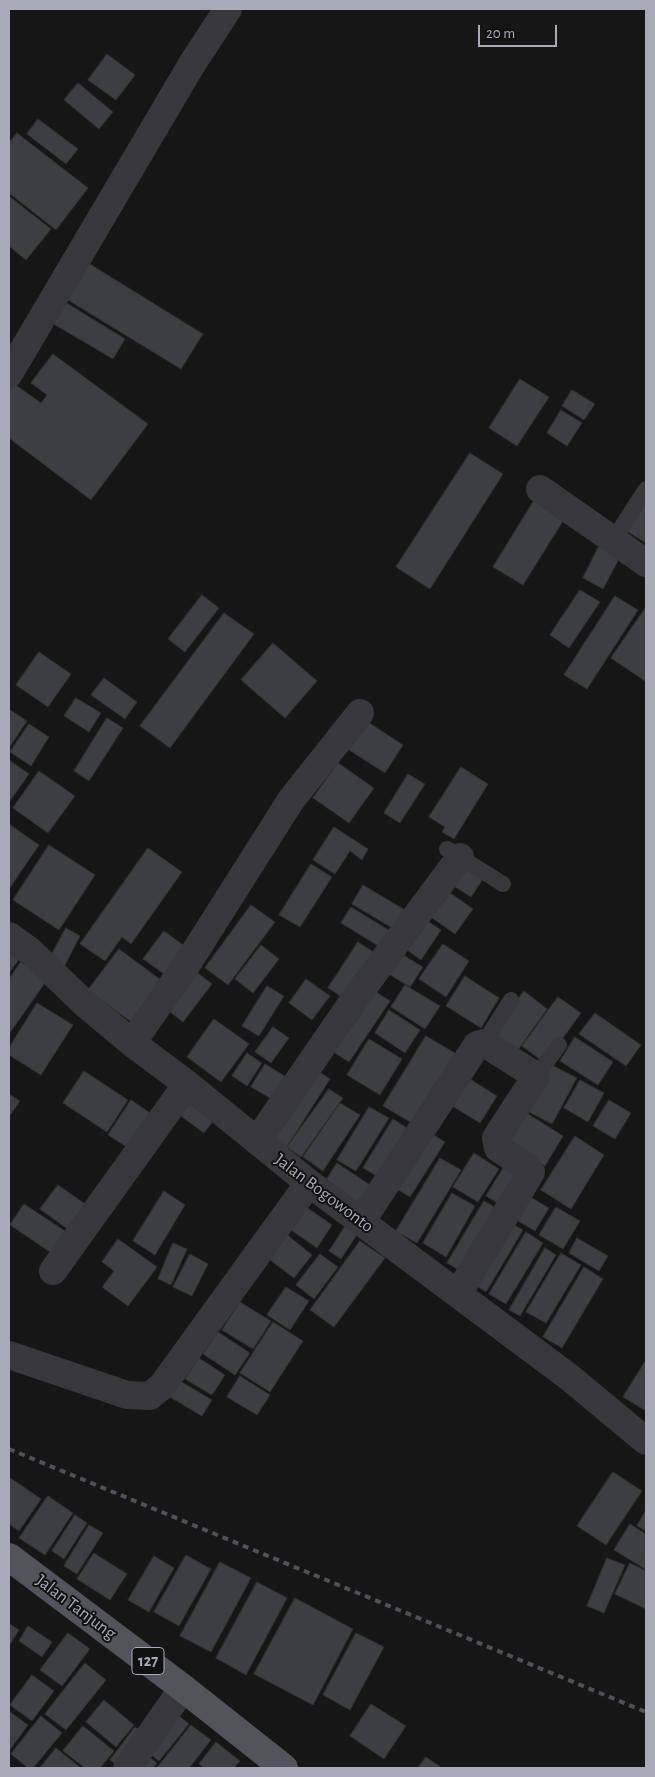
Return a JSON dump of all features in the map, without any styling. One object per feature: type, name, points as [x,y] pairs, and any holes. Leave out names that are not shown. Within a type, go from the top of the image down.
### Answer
[{"type":"main road","name":"Jalan Tanjung","points":[[9,1557],[284,1768]]},
{"type":"street","points":[[9,374],[192,64],[228,9]]},
{"type":"street","points":[[540,489],[646,563]]},
{"type":"street","points":[[132,1043],[190,961],[291,800],[360,713]]},
{"type":"street","points":[[257,1141],[454,853]]},
{"type":"street","name":"Jalan Bogowonto","points":[[9,936],[30,951],[83,1002],[132,1043],[187,1084],[309,1183],[569,1377],[646,1441]]},
{"type":"street","points":[[361,1222],[477,1045],[484,1043],[535,1078],[496,1138],[498,1148],[527,1166],[531,1172],[458,1294]]},
{"type":"street","points":[[52,1271],[187,1084]]},
{"type":"street","points":[[9,1355],[118,1392],[150,1396],[162,1386],[309,1183]]},
{"type":"street","points":[[127,1768],[182,1688]]},
{"type":"lane","points":[[613,540],[646,489]]},
{"type":"lane","points":[[454,853],[503,884]]},
{"type":"lane","points":[[484,1043],[511,1000]]},
{"type":"lane","points":[[535,1078],[559,1045]]},
{"type":"building","points":[[107,54],[135,75],[116,100],[88,80]]},
{"type":"building","points":[[78,83],[113,112],[99,129],[64,100]]},
{"type":"building","points":[[38,119],[78,149],[66,164],[27,134]]},
{"type":"building","points":[[17,133],[88,188],[56,230],[9,193],[9,143]]},
{"type":"building","points":[[9,196],[51,229],[26,260],[9,246]]},
{"type":"building","points":[[85,261],[203,334],[181,369],[63,297]]},
{"type":"building","points":[[65,302],[125,339],[113,359],[52,323]]},
{"type":"building","points":[[53,354],[148,424],[91,500],[9,438],[9,388],[13,383],[41,403],[47,395],[31,383]]},
{"type":"building","points":[[520,379],[549,397],[517,446],[489,428]]},
{"type":"building","points":[[572,390],[595,404],[584,420],[562,406]]},
{"type":"building","points":[[561,410],[582,423],[567,446],[547,433]]},
{"type":"building","points":[[470,453],[503,474],[430,589],[396,567]]},
{"type":"building","points":[[538,494],[568,513],[523,585],[493,567]]},
{"type":"building","points":[[646,496],[646,543],[625,530]]},
{"type":"building","points":[[600,544],[621,555],[603,589],[583,578]]},
{"type":"building","points":[[580,590],[600,602],[569,648],[550,635]]},
{"type":"building","points":[[202,595],[219,608],[185,652],[168,639]]},
{"type":"building","points":[[615,596],[638,610],[587,689],[564,675]]},
{"type":"building","points":[[646,607],[646,679],[645,681],[611,658]]},
{"type":"building","points":[[224,613],[254,634],[170,748],[140,726]]},
{"type":"building","points":[[273,643],[317,681],[285,718],[241,680]]},
{"type":"building","points":[[39,652],[71,674],[48,707],[16,685]]},
{"type":"building","points":[[104,678],[137,702],[125,719],[91,695]]},
{"type":"building","points":[[76,698],[101,713],[89,732],[64,716]]},
{"type":"building","points":[[9,709],[27,721],[9,748]]},
{"type":"building","points":[[107,718],[123,728],[89,781],[74,771]]},
{"type":"building","points":[[368,722],[403,745],[385,773],[349,750]]},
{"type":"building","points":[[29,724],[49,737],[31,766],[10,752]]},
{"type":"building","points":[[9,760],[29,774],[10,801],[9,800]]},
{"type":"building","points":[[338,763],[374,788],[349,823],[313,798]]},
{"type":"building","points":[[461,767],[488,784],[454,839],[442,832],[445,827],[429,817]]},
{"type":"building","points":[[39,771],[75,796],[48,833],[13,808]]},
{"type":"building","points":[[408,774],[425,784],[400,823],[384,813]]},
{"type":"building","points":[[9,824],[39,845],[9,889]]},
{"type":"building","points":[[334,827],[368,849],[362,860],[350,851],[335,874],[313,860]]},
{"type":"building","points":[[49,845],[95,875],[59,930],[13,900]]},
{"type":"building","points":[[148,848],[182,872],[131,944],[122,937],[105,961],[80,944]]},
{"type":"building","points":[[311,864],[332,877],[300,927],[279,915]]},
{"type":"building","points":[[461,865],[483,879],[471,897],[449,883]]},
{"type":"building","points":[[363,885],[410,913],[399,932],[352,904]]},
{"type":"building","points":[[446,890],[473,909],[455,934],[428,915]]},
{"type":"building","points":[[251,905],[275,922],[228,985],[205,968]]},
{"type":"building","points":[[351,907],[395,934],[385,950],[341,923]]},
{"type":"building","points":[[419,915],[441,930],[421,960],[399,944]]},
{"type":"building","points":[[66,928],[80,936],[63,969],[48,961]]},
{"type":"building","points":[[164,931],[187,948],[167,976],[143,959]]},
{"type":"building","points":[[358,942],[378,955],[348,1001],[328,988]]},
{"type":"building","points":[[443,944],[469,961],[446,997],[419,979]]},
{"type":"building","points":[[261,945],[279,959],[253,993],[235,979]]},
{"type":"building","points":[[9,949],[20,958],[9,973]]},
{"type":"building","points":[[119,949],[165,983],[134,1024],[88,990]]},
{"type":"building","points":[[395,950],[423,967],[410,987],[382,970]]},
{"type":"building","points":[[21,962],[47,980],[9,1034],[9,979]]},
{"type":"building","points":[[194,970],[212,984],[183,1022],[165,1008]]},
{"type":"building","points":[[465,976],[499,998],[481,1028],[446,1006]]},
{"type":"building","points":[[306,979],[330,996],[312,1020],[289,1003]]},
{"type":"building","points":[[405,985],[440,1006],[425,1029],[391,1007]]},
{"type":"building","points":[[267,986],[284,996],[259,1036],[242,1026]]},
{"type":"building","points":[[370,988],[390,1001],[349,1062],[329,1049]]},
{"type":"building","points":[[524,991],[547,1009],[513,1057],[489,1039]]},
{"type":"building","points":[[558,997],[581,1013],[545,1063],[522,1046]]},
{"type":"building","points":[[37,1003],[73,1025],[41,1075],[9,1055],[9,1048]]},
{"type":"building","points":[[389,1010],[420,1030],[405,1053],[375,1033]]},
{"type":"building","points":[[595,1013],[641,1045],[626,1066],[579,1034]]},
{"type":"building","points":[[214,1019],[249,1044],[221,1082],[187,1057]]},
{"type":"building","points":[[273,1027],[289,1038],[271,1063],[255,1052]]},
{"type":"building","points":[[426,1036],[460,1056],[417,1126],[383,1106]]},
{"type":"building","points":[[575,1037],[613,1062],[598,1085],[560,1061]]},
{"type":"building","points":[[369,1039],[402,1059],[380,1095],[347,1075]]},
{"type":"building","points":[[247,1053],[262,1063],[247,1086],[232,1076]]},
{"type":"building","points":[[265,1064],[291,1080],[277,1102],[251,1087]]},
{"type":"building","points":[[550,1064],[577,1078],[552,1124],[525,1110]]},
{"type":"building","points":[[312,1067],[330,1079],[286,1148],[267,1135]]},
{"type":"building","points":[[84,1071],[128,1100],[107,1132],[63,1103]]},
{"type":"building","points":[[462,1074],[497,1096],[480,1123],[444,1101]]},
{"type":"building","points":[[580,1080],[604,1093],[588,1122],[564,1108]]},
{"type":"building","points":[[329,1089],[343,1098],[301,1157],[287,1147]]},
{"type":"building","points":[[9,1094],[20,1101],[9,1117]]},
{"type":"building","points":[[190,1098],[216,1117],[204,1133],[178,1114]]},
{"type":"building","points":[[131,1100],[153,1115],[130,1149],[108,1135]]},
{"type":"building","points":[[609,1100],[631,1113],[615,1139],[593,1126]]},
{"type":"building","points":[[340,1103],[360,1115],[323,1171],[303,1157]]},
{"type":"building","points":[[369,1107],[389,1118],[356,1171],[337,1160]]},
{"type":"building","points":[[525,1112],[563,1136],[545,1166],[506,1142]]},
{"type":"building","points":[[393,1119],[417,1134],[387,1182],[363,1168]]},
{"type":"building","points":[[424,1129],[445,1142],[410,1197],[389,1184]]},
{"type":"building","points":[[575,1136],[604,1155],[571,1209],[541,1190]]},
{"type":"building","points":[[474,1153],[499,1169],[478,1202],[453,1187]]},
{"type":"building","points":[[440,1158],[461,1170],[417,1243],[396,1231]]},
{"type":"building","points":[[507,1162],[527,1174],[506,1208],[486,1196]]},
{"type":"building","points":[[337,1163],[376,1189],[361,1211],[323,1185]]},
{"type":"building","points":[[58,1185],[91,1208],[73,1233],[40,1209]]},
{"type":"building","points":[[164,1191],[185,1205],[155,1255],[133,1241]]},
{"type":"building","points":[[522,1192],[549,1208],[535,1231],[508,1215]]},
{"type":"building","points":[[452,1193],[475,1206],[446,1257],[423,1243]]},
{"type":"building","points":[[484,1201],[505,1213],[467,1275],[447,1263]]},
{"type":"building","points":[[24,1204],[71,1235],[56,1256],[10,1225]]},
{"type":"building","points":[[306,1207],[332,1225],[317,1248],[291,1230]]},
{"type":"building","points":[[556,1207],[580,1221],[563,1249],[539,1235]]},
{"type":"building","points":[[504,1219],[523,1230],[486,1292],[468,1280]]},
{"type":"building","points":[[346,1225],[358,1233],[341,1259],[329,1251]]},
{"type":"building","points":[[526,1232],[543,1243],[506,1304],[489,1294]]},
{"type":"building","points":[[285,1233],[312,1255],[294,1278],[266,1257]]},
{"type":"building","points":[[577,1238],[608,1256],[599,1271],[569,1253]]},
{"type":"building","points":[[118,1239],[157,1267],[128,1306],[102,1287],[114,1271],[102,1262]]},
{"type":"building","points":[[360,1241],[385,1258],[334,1327],[310,1310]]},
{"type":"building","points":[[173,1243],[187,1249],[171,1285],[158,1279]]},
{"type":"building","points":[[545,1248],[556,1255],[520,1316],[509,1310]]},
{"type":"building","points":[[561,1253],[581,1265],[546,1323],[526,1312]]},
{"type":"building","points":[[190,1254],[208,1264],[192,1296],[173,1287]]},
{"type":"building","points":[[320,1254],[338,1267],[314,1299],[296,1285]]},
{"type":"building","points":[[584,1267],[603,1279],[562,1348],[543,1337]]},
{"type":"building","points":[[286,1287],[309,1301],[290,1330],[267,1315]]},
{"type":"building","points":[[240,1302],[271,1321],[253,1349],[222,1330]]},
{"type":"building","points":[[273,1322],[303,1341],[270,1392],[240,1373]]},
{"type":"building","points":[[218,1332],[250,1353],[235,1375],[203,1354]]},
{"type":"building","points":[[199,1358],[225,1375],[212,1395],[185,1379]]},
{"type":"building","points":[[646,1360],[646,1411],[623,1397]]},
{"type":"building","points":[[240,1376],[270,1395],[257,1415],[227,1397]]},
{"type":"building","points":[[180,1381],[212,1400],[202,1416],[170,1397]]},
{"type":"building","points":[[613,1472],[642,1491],[606,1545],[577,1526]]},
{"type":"building","points":[[9,1477],[41,1499],[19,1531],[9,1524]]},
{"type":"building","points":[[48,1496],[73,1513],[45,1555],[19,1538]]},
{"type":"building","points":[[646,1510],[646,1531],[637,1526]]},
{"type":"building","points":[[75,1515],[87,1523],[64,1559],[52,1551]]},
{"type":"building","points":[[630,1524],[646,1534],[645,1569],[614,1550]]},
{"type":"building","points":[[89,1525],[103,1533],[77,1574],[64,1566]]},
{"type":"building","points":[[94,1553],[127,1574],[110,1600],[77,1579]]},
{"type":"building","points":[[186,1555],[211,1569],[179,1626],[154,1612]]},
{"type":"building","points":[[154,1556],[174,1568],[149,1612],[128,1600]]},
{"type":"building","points":[[607,1558],[625,1565],[604,1613],[587,1606]]},
{"type":"building","points":[[220,1562],[251,1578],[211,1652],[180,1636]]},
{"type":"building","points":[[630,1563],[646,1571],[646,1609],[615,1594]]},
{"type":"building","points":[[257,1582],[287,1598],[246,1675],[216,1658]]},
{"type":"building","points":[[295,1598],[353,1629],[313,1705],[254,1674]]},
{"type":"building","points":[[9,1625],[19,1630],[9,1646]]},
{"type":"building","points":[[28,1626],[52,1642],[42,1657],[19,1641]]},
{"type":"building","points":[[68,1633],[90,1649],[62,1686],[40,1670]]},
{"type":"building","points":[[356,1633],[384,1647],[350,1710],[323,1695]]},
{"type":"building","points":[[85,1663],[106,1680],[66,1730],[45,1714]]},
{"type":"building","points":[[32,1675],[54,1691],[32,1721],[10,1705]]},
{"type":"building","points":[[104,1700],[134,1725],[116,1747],[86,1722]]},
{"type":"building","points":[[371,1704],[406,1726],[384,1759],[350,1736]]},
{"type":"building","points":[[9,1711],[28,1725],[9,1751]]},
{"type":"building","points":[[173,1711],[189,1724],[159,1761],[144,1749]]},
{"type":"building","points":[[41,1716],[62,1733],[33,1768],[28,1768],[11,1754]]},
{"type":"building","points":[[191,1725],[211,1740],[189,1768],[157,1768]]},
{"type":"building","points":[[83,1726],[114,1751],[100,1768],[85,1768],[63,1751]]},
{"type":"building","points":[[135,1727],[147,1736],[121,1768],[110,1760]]},
{"type":"building","points":[[216,1742],[240,1761],[234,1768],[204,1768],[199,1764]]},
{"type":"building","points":[[56,1748],[81,1768],[40,1768]]},
{"type":"building","points":[[143,1752],[157,1763],[153,1768],[130,1768]]},
{"type":"building","points":[[426,1757],[442,1768],[418,1768]]},
{"type":"railway","points":[[9,1449],[646,1712]]}]
